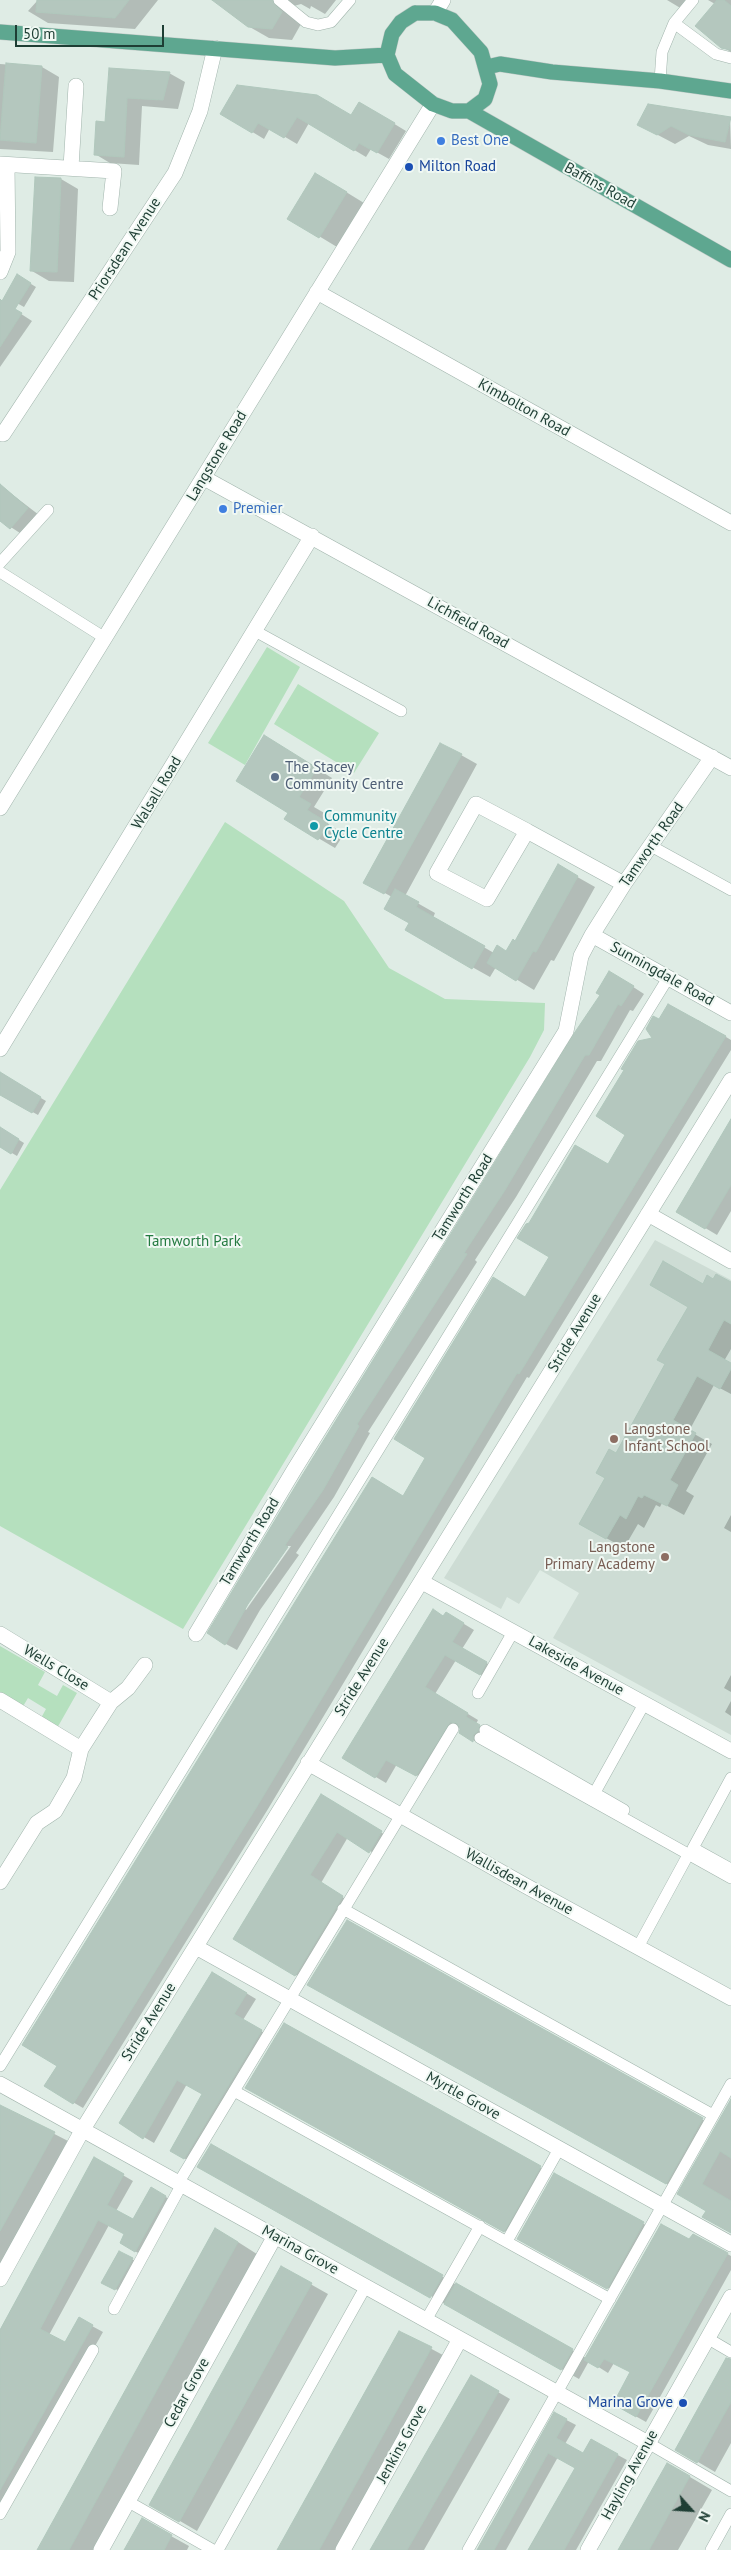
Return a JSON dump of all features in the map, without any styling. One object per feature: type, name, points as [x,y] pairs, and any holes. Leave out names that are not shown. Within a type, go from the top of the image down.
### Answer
[{"type":"main road","points":[[439,6],[465,32],[481,52],[487,67],[490,84],[484,99],[469,111],[452,111],[433,104],[395,74],[388,55],[392,34],[401,22],[415,13],[439,6]]},
{"type":"main road","points":[[0,32],[334,58],[388,55]]},
{"type":"main road","points":[[487,67],[500,64],[552,72],[660,81],[731,90]]},
{"type":"main road","name":"Baffins Road","points":[[469,111],[731,260]]},
{"type":"street","name":"Priorsdean Avenue","points":[[3,434],[175,173],[200,111],[215,48]]},
{"type":"street","points":[[72,167],[76,86]]},
{"type":"street","name":"Langstone Road","points":[[0,808],[433,104]]},
{"type":"street","points":[[0,272],[8,252],[3,165],[72,167],[114,171],[110,208]]},
{"type":"street","name":"Kimbolton Road","points":[[317,292],[731,523]]},
{"type":"street","name":"Lichfield Road","points":[[204,478],[731,768]]},
{"type":"street","name":"Walsall Road","points":[[0,1049],[312,536]]},
{"type":"street","name":"Tamworth Road","points":[[196,1634],[299,1462],[566,1031],[581,956],[592,935],[624,884],[712,758]]},
{"type":"street","points":[[527,832],[487,899],[437,873],[476,804],[624,884]]},
{"type":"street","name":"Sunningdale Road","points":[[592,935],[731,1013]]},
{"type":"street","name":"Stride Avenue","points":[[0,2279],[84,2129],[731,1080]]},
{"type":"street","points":[[648,1214],[731,1261]]},
{"type":"street","name":"Lakeside Avenue","points":[[422,1582],[731,1751]]},
{"type":"street","name":"Wells Close","points":[[0,1634],[111,1702]]},
{"type":"street","points":[[0,1882],[37,1823],[55,1810],[74,1778],[81,1749],[111,1702],[128,1688],[145,1665]]},
{"type":"street","points":[[0,1700],[81,1749]]},
{"type":"street","name":"Wallisdean Avenue","points":[[308,1763],[731,1998]]},
{"type":"street","name":"Myrtle Grove","points":[[196,1947],[731,2244]]},
{"type":"street","name":"Marina Grove","points":[[0,2084],[648,2443]]},
{"type":"street","name":"Cedar Grove","points":[[100,2550],[275,2236]]},
{"type":"street","name":"Hayling Avenue","points":[[588,2550],[731,2297]]},
{"type":"street","name":"Jenkins Grove","points":[[343,2550],[460,2339]]},
{"type":"lane","points":[[279,0],[306,22],[318,25],[331,22],[350,0]]},
{"type":"lane","points":[[660,81],[662,52],[674,23],[693,0]]},
{"type":"lane","points":[[674,23],[716,54],[731,58]]},
{"type":"lane","points":[[0,562],[48,510]]},
{"type":"lane","points":[[0,572],[105,638]]},
{"type":"lane","points":[[255,631],[401,711]]},
{"type":"lane","points":[[651,846],[731,890]]},
{"type":"lane","points":[[0,2066],[668,978]]},
{"type":"lane","points":[[478,1693],[514,1632]]},
{"type":"lane","points":[[594,1794],[644,1704]]},
{"type":"lane","points":[[114,2309],[180,2183],[453,1729]]},
{"type":"lane","points":[[624,1810],[482,1734],[688,1855],[731,1878]]},
{"type":"lane","points":[[731,1778],[693,1848],[731,1869]]},
{"type":"lane","points":[[638,1947],[688,1855]]},
{"type":"lane","points":[[344,1909],[713,2115]]},
{"type":"lane","points":[[468,2550],[731,2084]]},
{"type":"lane","points":[[234,2091],[610,2299]]},
{"type":"lane","points":[[507,2241],[559,2150]]},
{"type":"lane","points":[[426,2320],[480,2226]]},
{"type":"lane","points":[[218,2550],[366,2286]]},
{"type":"lane","points":[[707,2338],[731,2352]]},
{"type":"lane","points":[[0,2514],[93,2350]]},
{"type":"lane","points":[[648,2443],[731,2491]]},
{"type":"lane","points":[[127,2501],[213,2550]]},
{"type":"lane","points":[[711,2550],[731,2514]]},
{"type":"shaded area","name":"Langstone Infant School","points":[[655,1240],[731,1280],[731,1735],[553,1638],[579,1593],[540,1570],[519,1604],[507,1597],[501,1609],[444,1578]]},
{"type":"green space","points":[[267,647],[300,667],[245,765],[208,743]]},
{"type":"green space","points":[[298,684],[379,733],[354,773],[274,724]]},
{"type":"green space","name":"Tamworth Park","points":[[225,822],[344,901],[389,968],[445,999],[545,1003],[544,1030],[530,1057],[183,1629],[0,1526],[0,1190]]},
{"type":"green space","points":[[0,1646],[45,1672],[38,1685],[57,1696],[63,1685],[77,1693],[56,1730],[40,1720],[46,1709],[28,1698],[22,1708],[0,1696]]},
{"type":"building","points":[[37,0],[129,0],[115,18],[36,12]]},
{"type":"building","points":[[212,0],[272,0],[282,12],[272,29],[248,27]]},
{"type":"building","points":[[717,0],[724,0],[731,6],[731,50],[721,48],[695,26]]},
{"type":"building","points":[[6,63],[42,66],[36,143],[0,140]]},
{"type":"building","points":[[109,68],[170,72],[163,100],[127,98],[124,157],[94,155],[96,121],[105,122]]},
{"type":"building","points":[[237,85],[317,95],[351,115],[359,102],[395,123],[377,153],[359,143],[354,151],[297,117],[284,138],[258,123],[252,133],[220,114]]},
{"type":"building","points":[[648,104],[731,117],[725,142],[689,135],[671,126],[657,135],[637,125]]},
{"type":"building","points":[[315,173],[347,192],[319,238],[287,219]]},
{"type":"building","points":[[35,177],[61,178],[57,272],[30,271]]},
{"type":"building","points":[[17,274],[31,283],[15,309],[22,313],[0,347],[0,299],[2,301]]},
{"type":"building","points":[[0,484],[28,508],[10,529],[0,521]]},
{"type":"building","name":"The Stacey Community Centre","points":[[264,735],[317,768],[299,797],[311,804],[307,810],[328,823],[318,840],[284,819],[288,813],[236,781]]},
{"type":"building","points":[[440,743],[462,754],[384,894],[363,883]]},
{"type":"building","points":[[558,864],[578,876],[536,952],[533,951],[516,981],[487,963],[497,945],[506,951],[513,939],[515,941]]},
{"type":"building","points":[[395,889],[419,902],[416,907],[485,946],[472,969],[405,930],[409,923],[384,909]]},
{"type":"building","points":[[609,971],[634,986],[621,1006],[618,1004],[589,1055],[585,1055],[505,1190],[464,1253],[467,1254],[357,1424],[359,1426],[323,1490],[285,1545],[288,1547],[248,1604],[225,1645],[207,1633],[575,1032],[600,995],[596,993]]},
{"type":"building","points":[[668,1004],[726,1036],[519,1374],[517,1373],[259,1803],[73,2104],[44,2086],[57,2066],[22,2045],[372,1477],[403,1496],[425,1458],[394,1439],[493,1277],[525,1297],[549,1257],[517,1238],[526,1224],[529,1223],[575,1145],[608,1164],[625,1135],[596,1116],[624,1070],[621,1069],[638,1041],[652,1038],[646,1029],[653,1016],[659,1019]]},
{"type":"building","points":[[0,1072],[41,1097],[32,1113],[0,1095]]},
{"type":"building","points":[[731,1119],[731,1185],[705,1229],[676,1212]]},
{"type":"building","points":[[0,1127],[19,1139],[11,1154],[0,1147]]},
{"type":"building","points":[[663,1261],[703,1284],[707,1275],[713,1279],[716,1274],[731,1282],[731,1324],[724,1320],[708,1350],[731,1363],[731,1369],[720,1389],[697,1376],[673,1420],[696,1433],[670,1480],[678,1485],[667,1506],[644,1495],[642,1498],[638,1496],[626,1519],[620,1515],[606,1539],[579,1524],[605,1478],[596,1473],[609,1449],[616,1453],[665,1364],[657,1360],[688,1307],[650,1285]]},
{"type":"building","points":[[433,1609],[443,1616],[446,1612],[464,1623],[452,1642],[487,1662],[480,1675],[445,1655],[425,1687],[468,1713],[466,1717],[480,1725],[478,1731],[473,1735],[473,1742],[459,1733],[460,1729],[457,1723],[450,1722],[416,1776],[386,1760],[375,1778],[342,1758]]},
{"type":"building","points":[[321,1794],[382,1831],[369,1853],[337,1832],[310,1875],[343,1896],[295,1976],[233,1939]]},
{"type":"building","points":[[347,1920],[703,2118],[666,2184],[307,1985]]},
{"type":"building","points":[[212,1972],[247,1993],[234,2014],[262,2030],[184,2159],[170,2151],[202,2094],[177,2080],[143,2139],[119,2123]]},
{"type":"building","points":[[284,2023],[541,2166],[504,2232],[245,2088]]},
{"type":"building","points":[[731,2099],[731,2158],[720,2151],[702,2184],[731,2201],[731,2233],[702,2217],[706,2211],[677,2194]]},
{"type":"building","points":[[0,2105],[55,2132],[0,2231]]},
{"type":"building","points":[[211,2144],[443,2275],[430,2298],[197,2167]]},
{"type":"building","points":[[94,2157],[124,2174],[107,2205],[133,2219],[151,2187],[166,2196],[135,2252],[120,2243],[124,2234],[98,2220],[40,2329],[65,2342],[79,2317],[93,2325],[0,2490],[0,2330]]},
{"type":"building","points":[[554,2173],[644,2222],[607,2289],[517,2239]]},
{"type":"building","points":[[661,2224],[689,2239],[693,2234],[728,2253],[636,2417],[613,2404],[630,2372],[604,2359],[598,2368],[584,2360]]},
{"type":"building","points":[[215,2228],[238,2242],[69,2550],[37,2550]]},
{"type":"building","points":[[119,2251],[133,2258],[115,2290],[101,2283]]},
{"type":"building","points":[[281,2266],[312,2283],[179,2522],[149,2505]]},
{"type":"building","points":[[456,2283],[573,2349],[561,2370],[444,2304]]},
{"type":"building","points":[[399,2331],[432,2347],[319,2550],[277,2550]]},
{"type":"building","points":[[726,2358],[731,2359],[731,2402],[697,2463],[675,2450]]},
{"type":"building","points":[[471,2375],[499,2391],[407,2550],[370,2550]]},
{"type":"building","points":[[554,2412],[567,2419],[556,2438],[583,2453],[591,2439],[618,2454],[564,2550],[528,2550],[575,2468],[548,2453],[494,2550],[477,2550]]},
{"type":"building","points":[[667,2463],[690,2476],[649,2550],[618,2550]]},
{"type":"building","points":[[142,2518],[172,2535],[164,2550],[124,2550]]},
{"type":"place","name":"Best One","points":[[441,141]]},
{"type":"place","name":"Milton Road","points":[[409,167]]},
{"type":"place","name":"Premier","points":[[223,509]]},
{"type":"place","name":"The Stacey Community Centre","points":[[275,777]]},
{"type":"place","name":"Community Cycle Centre","points":[[314,826]]},
{"type":"place","name":"Langstone Infant School","points":[[614,1439]]},
{"type":"place","name":"Langstone Primary Academy","points":[[665,1557]]},
{"type":"place","name":"Marina Grove","points":[[683,2403]]}]
